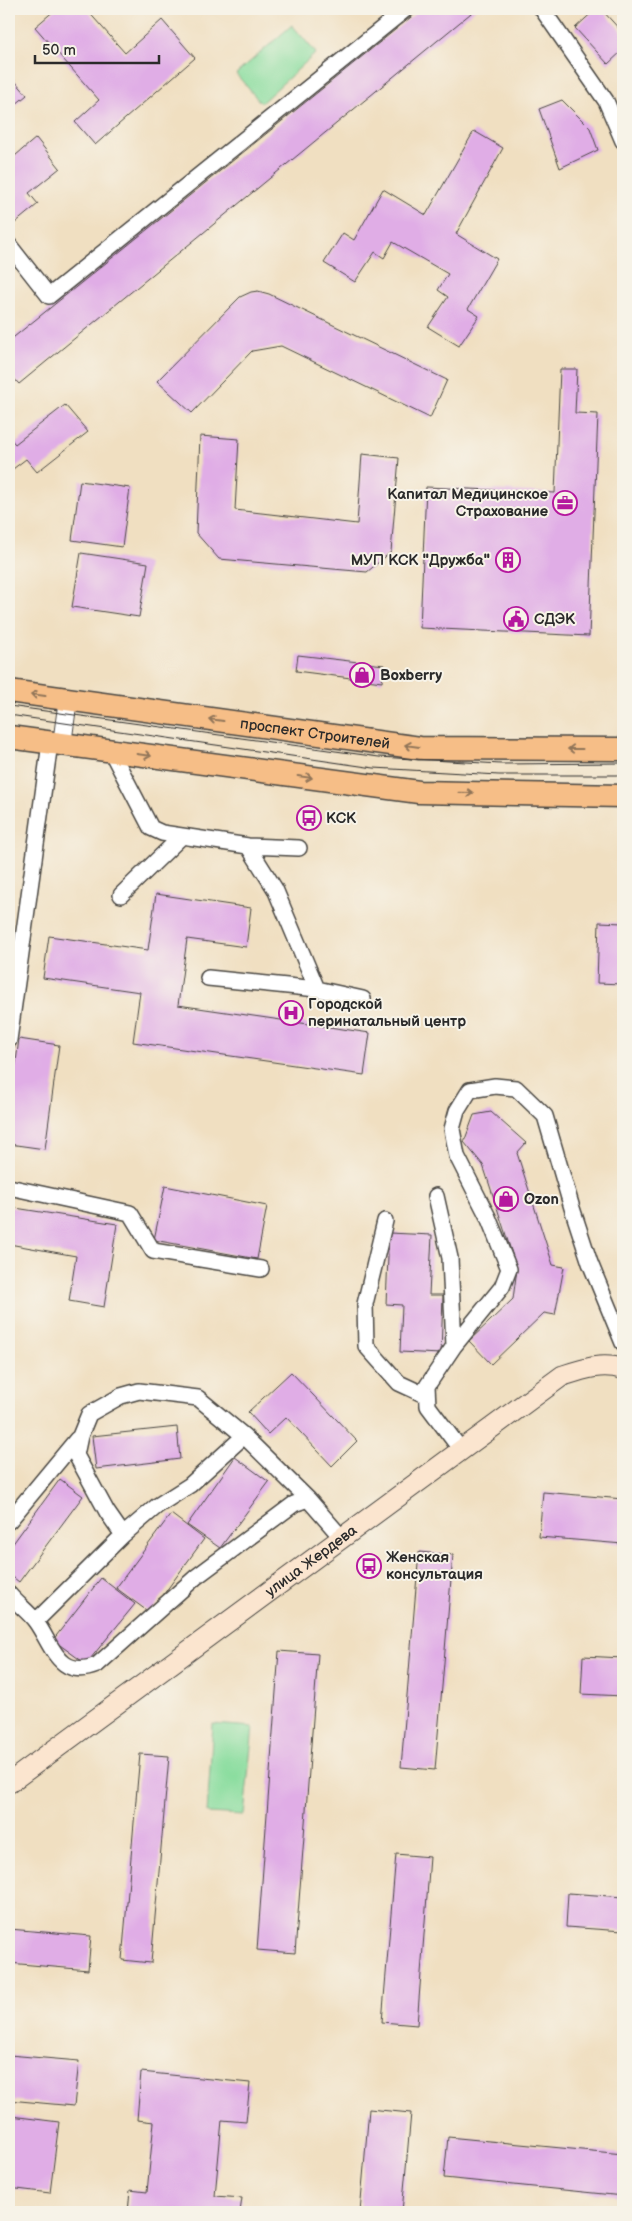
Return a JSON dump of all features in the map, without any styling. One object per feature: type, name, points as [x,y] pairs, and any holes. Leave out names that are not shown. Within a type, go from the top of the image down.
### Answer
[{"type":"main road","name":"проспект Строителей","points":[[9,691],[420,748],[623,749]]},
{"type":"main road","points":[[9,737],[419,792],[623,796]]},
{"type":"main road","name":"улица Жердева","points":[[9,1783],[562,1376],[588,1367],[610,1365],[623,1369]]},
{"type":"street","points":[[9,244],[49,296],[406,9]]},
{"type":"street","points":[[542,9],[606,101],[623,141]]},
{"type":"street","points":[[9,1040],[56,743],[68,699]]},
{"type":"street","points":[[111,751],[151,828],[162,833],[248,846],[299,848]]},
{"type":"street","points":[[120,895],[182,836]]},
{"type":"street","points":[[248,846],[275,889],[317,989]]},
{"type":"street","points":[[208,978],[317,989],[363,999]]},
{"type":"street","points":[[461,1450],[428,1406],[427,1386],[454,1346],[502,1287],[509,1269],[488,1217],[457,1156],[452,1129],[457,1112],[470,1090],[495,1086],[516,1088],[545,1116],[590,1263],[623,1343]]},
{"type":"street","points":[[9,1187],[130,1213],[153,1251],[261,1269]]},
{"type":"street","points":[[436,1196],[450,1258],[454,1346]]},
{"type":"street","points":[[385,1221],[365,1304],[366,1346],[399,1383],[427,1396]]},
{"type":"street","points":[[123,1535],[107,1512],[76,1455],[80,1436],[90,1414],[121,1396],[139,1391],[198,1398],[244,1436],[308,1499],[342,1538]]},
{"type":"street","points":[[9,1521],[80,1436]]},
{"type":"street","points":[[36,1622],[123,1535],[157,1506],[190,1485],[244,1436]]},
{"type":"street","points":[[9,1594],[36,1622],[60,1661],[79,1670],[97,1665],[196,1576],[294,1504],[308,1499]]},
{"type":"green space","points":[[292,25],[316,53],[261,103],[236,74]]},
{"type":"green space","points":[[213,1724],[253,1727],[244,1815],[207,1813]]},
{"type":"building","points":[[56,9],[86,9],[125,53],[162,20],[195,58],[95,145],[75,122],[99,100],[35,27]]},
{"type":"building","points":[[421,9],[476,9],[19,384],[9,373],[9,341]]},
{"type":"building","points":[[596,9],[601,9],[623,33],[623,50],[608,64],[575,28]]},
{"type":"building","points":[[9,74],[27,95],[9,110]]},
{"type":"building","points":[[562,100],[590,128],[598,150],[560,168],[539,109]]},
{"type":"building","points":[[474,131],[503,148],[456,234],[497,259],[468,309],[479,316],[459,346],[428,327],[448,297],[438,290],[448,274],[393,242],[384,258],[375,252],[355,282],[324,263],[343,233],[354,240],[383,189],[426,215]]},
{"type":"building","points":[[36,138],[60,168],[29,193],[38,204],[9,228],[9,161]]},
{"type":"building","points":[[258,291],[269,294],[447,380],[430,418],[281,346],[252,351],[192,413],[157,381],[240,297]]},
{"type":"building","name":"МУП КСК \"Дружба\"","points":[[560,369],[577,369],[575,413],[598,414],[589,636],[420,628],[426,487],[555,493]]},
{"type":"building","points":[[65,405],[88,432],[37,472],[26,459],[9,472],[9,437],[15,444]]},
{"type":"building","points":[[200,436],[239,439],[235,510],[357,524],[362,454],[399,458],[391,552],[367,572],[219,559],[196,533]]},
{"type":"building","points":[[80,481],[130,488],[122,547],[72,540]]},
{"type":"building","points":[[81,553],[148,563],[139,617],[72,607]]},
{"type":"building","points":[[298,655],[384,665],[382,682],[296,671]]},
{"type":"building","points":[[156,894],[251,908],[246,947],[187,939],[178,1005],[370,1033],[364,1075],[133,1042],[140,992],[43,978],[49,936],[148,950]]},
{"type":"building","points":[[599,922],[623,923],[623,984],[597,983]]},
{"type":"building","points":[[19,1039],[59,1045],[45,1149],[9,1144],[9,1115]]},
{"type":"building","points":[[491,1112],[526,1143],[517,1153],[553,1265],[564,1267],[555,1315],[544,1313],[491,1364],[469,1341],[513,1299],[517,1269],[483,1165],[464,1142],[474,1115]]},
{"type":"building","points":[[165,1186],[267,1206],[257,1259],[154,1240]]},
{"type":"building","points":[[9,1207],[117,1224],[104,1307],[69,1301],[76,1256],[9,1244]]},
{"type":"building","points":[[389,1233],[432,1235],[429,1295],[443,1295],[441,1354],[400,1352],[402,1305],[386,1304]]},
{"type":"building","points":[[291,1372],[357,1441],[332,1466],[286,1417],[268,1434],[248,1412]]},
{"type":"building","points":[[177,1427],[180,1459],[96,1469],[92,1436]]},
{"type":"building","points":[[235,1457],[269,1482],[220,1548],[187,1525]]},
{"type":"building","points":[[60,1479],[83,1496],[19,1582],[9,1574],[9,1549]]},
{"type":"building","points":[[543,1492],[623,1499],[623,1544],[539,1537]]},
{"type":"building","points":[[171,1514],[204,1539],[150,1613],[116,1588]]},
{"type":"building","points":[[419,1552],[453,1555],[435,1770],[401,1767]]},
{"type":"building","points":[[101,1578],[135,1604],[86,1664],[53,1640]]},
{"type":"building","points":[[279,1651],[318,1654],[295,1953],[257,1950]]},
{"type":"building","points":[[583,1656],[623,1658],[623,1696],[581,1694]]},
{"type":"building","points":[[140,1754],[169,1756],[151,1963],[122,1960]]},
{"type":"building","points":[[396,1854],[430,1857],[417,2025],[382,2022]]},
{"type":"building","points":[[568,1893],[623,1897],[623,1931],[566,1927]]},
{"type":"building","points":[[9,1929],[91,1936],[88,1970],[9,1963]]},
{"type":"building","points":[[9,2055],[79,2061],[74,2106],[9,2100]]},
{"type":"building","points":[[141,2072],[250,2083],[246,2122],[222,2120],[215,2196],[242,2198],[240,2212],[128,2212],[130,2190],[147,2192],[154,2122],[137,2120]]},
{"type":"building","points":[[369,2109],[411,2113],[402,2212],[360,2212]]},
{"type":"building","points":[[11,2116],[59,2122],[50,2193],[9,2188]]},
{"type":"building","points":[[448,2137],[623,2154],[623,2196],[444,2178]]},
{"type":"tram line","points":[[9,706],[379,757],[501,764],[623,763]]},
{"type":"tram line","points":[[9,715],[374,768],[499,775],[623,775]]},
{"type":"place","name":"Капитал Медицинское Страхование","points":[[565,503]]},
{"type":"place","name":"МУП КСК \"Дружба\"","points":[[508,560]]},
{"type":"place","name":"СДЭК","points":[[516,619]]},
{"type":"place","name":"Boxberry","points":[[362,675]]},
{"type":"place","name":"КСК","points":[[309,818]]},
{"type":"place","name":"Городской перинатальный центр","points":[[291,1013]]},
{"type":"place","name":"Ozon","points":[[506,1199]]},
{"type":"place","name":"Женская консультация","points":[[369,1566]]}]
